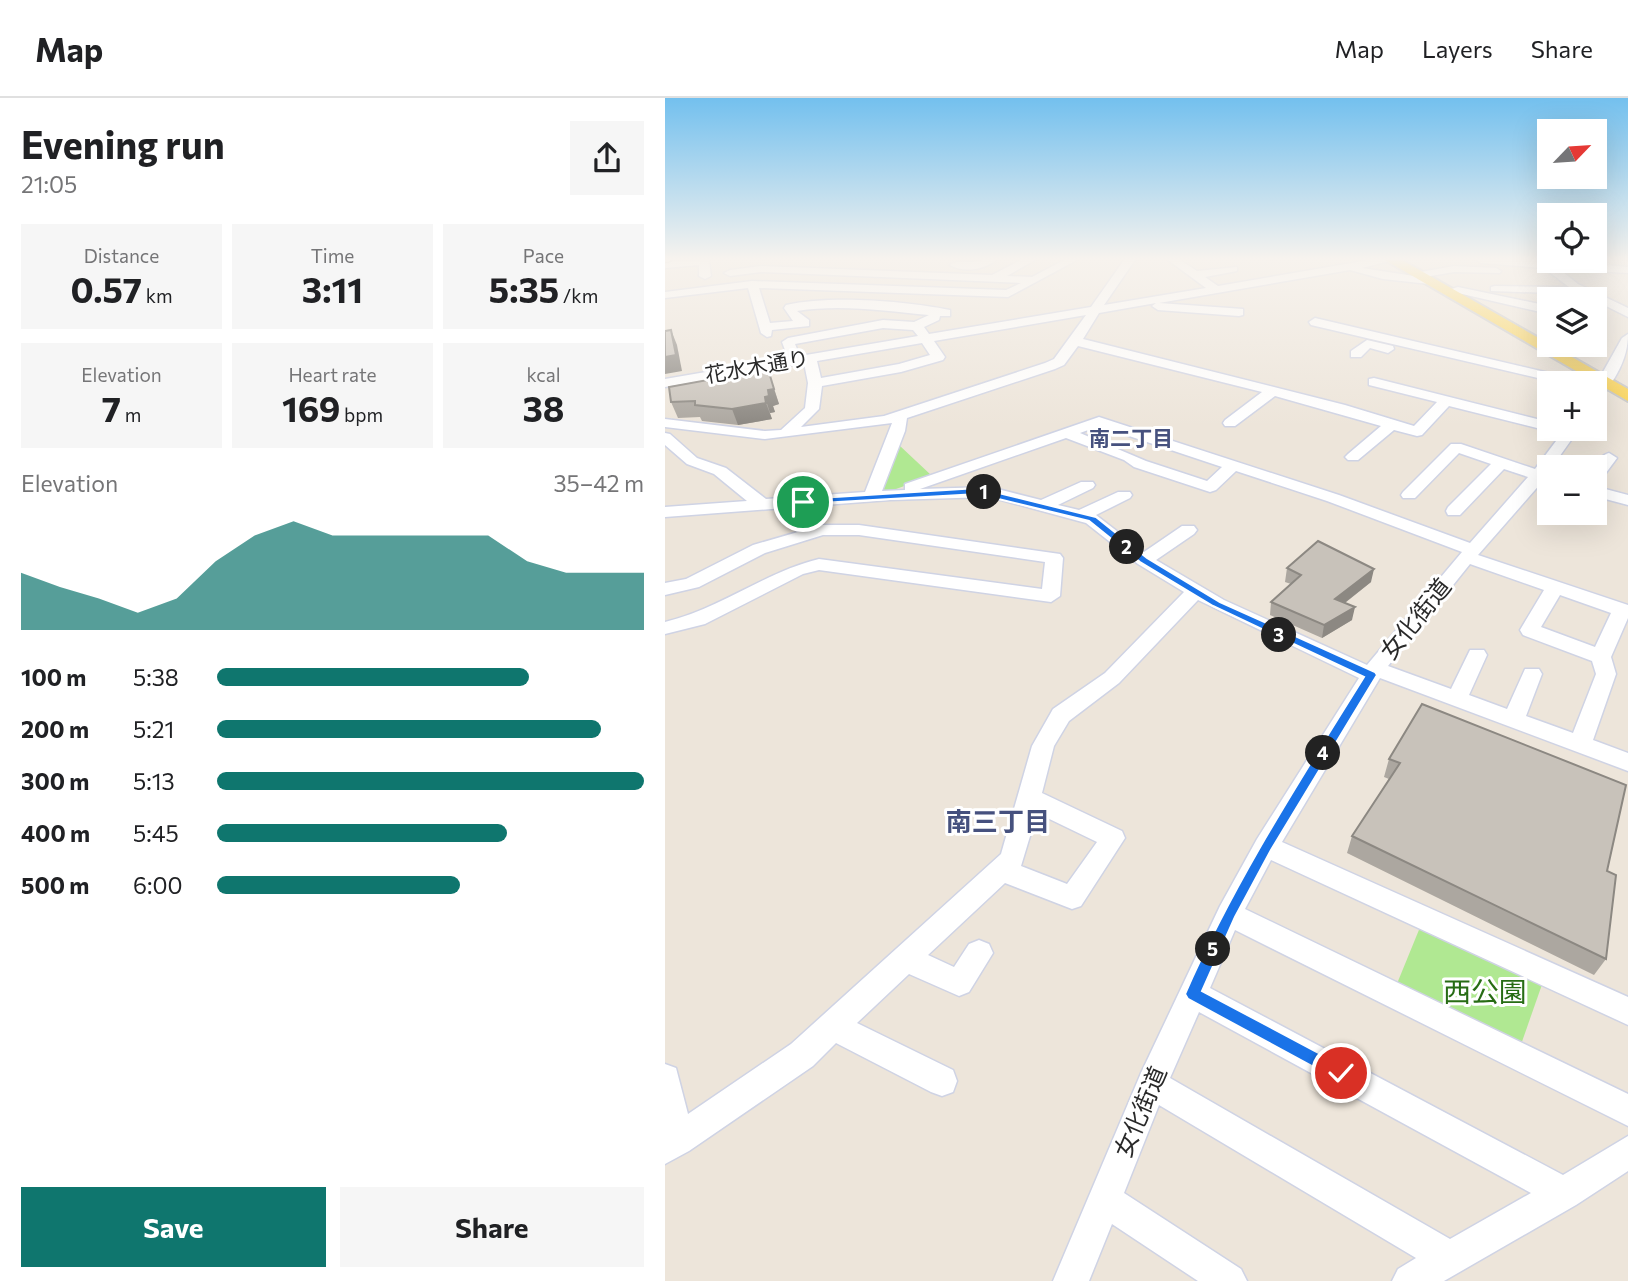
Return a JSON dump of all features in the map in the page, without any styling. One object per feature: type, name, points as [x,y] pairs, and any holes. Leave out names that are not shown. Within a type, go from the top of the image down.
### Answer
[{"type":"main road","points":[[1483,315],[1570,371]]},
{"type":"main road","points":[[1607,391],[1628,396]]},
{"type":"street","points":[[761,315],[766,330],[805,323],[794,315]]},
{"type":"street","points":[[847,315],[855,328]]},
{"type":"street","points":[[920,332],[943,315]]},
{"type":"street","name":"花水木通り","points":[[665,383],[803,359],[920,332],[1044,315]]},
{"type":"street","points":[[665,423],[765,435],[860,425],[900,415],[1059,362],[1092,315]]},
{"type":"street","points":[[1607,317],[1628,320]]},
{"type":"street","points":[[1315,322],[1537,374]]},
{"type":"street","points":[[785,434],[813,409],[815,383],[803,359],[787,342],[883,324],[920,332],[938,357],[901,368],[815,383]]},
{"type":"street","points":[[1607,374],[1628,338]]},
{"type":"street","points":[[1075,341],[1273,391],[1417,432],[1446,401]]},
{"type":"street","points":[[1356,354],[1367,344],[1537,385]]},
{"type":"street","points":[[1374,382],[1537,424]]},
{"type":"street","points":[[1230,422],[1273,391]]},
{"type":"street","points":[[871,498],[898,431],[900,415]]},
{"type":"street","points":[[890,495],[1098,421],[1233,465],[1625,611],[1601,657],[1606,674],[1580,744]]},
{"type":"street","points":[[1353,457],[1392,424]]},
{"type":"street","points":[[1067,433],[1129,457],[1139,464],[1210,487],[1233,465]]},
{"type":"street","points":[[665,437],[692,461],[720,471],[760,503]]},
{"type":"street","points":[[1409,495],[1456,447],[1537,475]]},
{"type":"street","points":[[1454,511],[1501,463]]},
{"type":"street","points":[[978,491],[1010,479]]},
{"type":"street","name":"女化街道","points":[[1071,1281],[1152,1084],[1229,914],[1266,846],[1373,672],[1470,554],[1537,483]]},
{"type":"street","points":[[1042,506],[1087,485]]},
{"type":"street","points":[[665,512],[760,503],[978,491],[1081,516],[1106,528],[1144,560],[1248,621],[1373,672],[1457,698],[1628,762]]},
{"type":"street","points":[[1607,494],[1628,500]]},
{"type":"street","points":[[1081,516],[1124,495]]},
{"type":"street","points":[[665,589],[692,583],[759,549],[791,538],[822,530],[859,530],[1054,558],[1059,602],[819,564],[797,570],[698,620],[665,628]]},
{"type":"street","points":[[1144,560],[1188,530]]},
{"type":"street","points":[[692,583],[698,620]]},
{"type":"street","points":[[1555,587],[1530,630],[1601,657]]},
{"type":"street","points":[[665,1079],[672,1144],[802,1055],[907,959],[1012,860],[1043,746],[1061,715],[1112,678],[1195,592]]},
{"type":"street","points":[[1457,698],[1478,655]]},
{"type":"street","points":[[1514,720],[1532,674]]},
{"type":"street","points":[[1002,870],[1073,898],[1113,838],[1029,798]]},
{"type":"street","points":[[1266,846],[1628,1011]]},
{"type":"street","points":[[1229,914],[1628,1110]]},
{"type":"street","points":[[907,959],[959,983],[979,953]]},
{"type":"street","points":[[1193,994],[1564,1193]]},
{"type":"street","points":[[833,1026],[942,1081]]},
{"type":"street","points":[[1152,1084],[1447,1257]]},
{"type":"street","points":[[1410,1281],[1447,1257],[1564,1193],[1628,1152]]},
{"type":"street","points":[[1104,1199],[1230,1281]]},
{"type":"green space","points":[[899,445],[932,476],[885,493],[878,490]]},
{"type":"green space","name":"西公園","points":[[1423,920],[1545,976],[1518,1053],[1394,991]]},
{"type":"building","points":[[671,330],[676,355],[665,357],[665,331]]},
{"type":"building","points":[[768,369],[774,389],[768,390],[766,403],[732,409],[695,405],[695,401],[671,402],[669,387]]},
{"type":"building","points":[[1318,541],[1374,569],[1335,599],[1355,607],[1324,625],[1271,602],[1301,575],[1287,568]]},
{"type":"building","points":[[1422,704],[1626,785],[1607,871],[1616,875],[1606,959],[1352,836],[1400,763],[1389,759]]},
{"type":"district","name":"南二丁目","points":[[1131,439]]},
{"type":"district","name":"南三丁目","points":[[998,822]]},
{"type":"route","points":[[803,502],[978,491],[1092,519],[1144,560],[1195,592],[1248,621],[1371,675],[1266,846],[1229,914],[1193,994],[1341,1073]]}]
